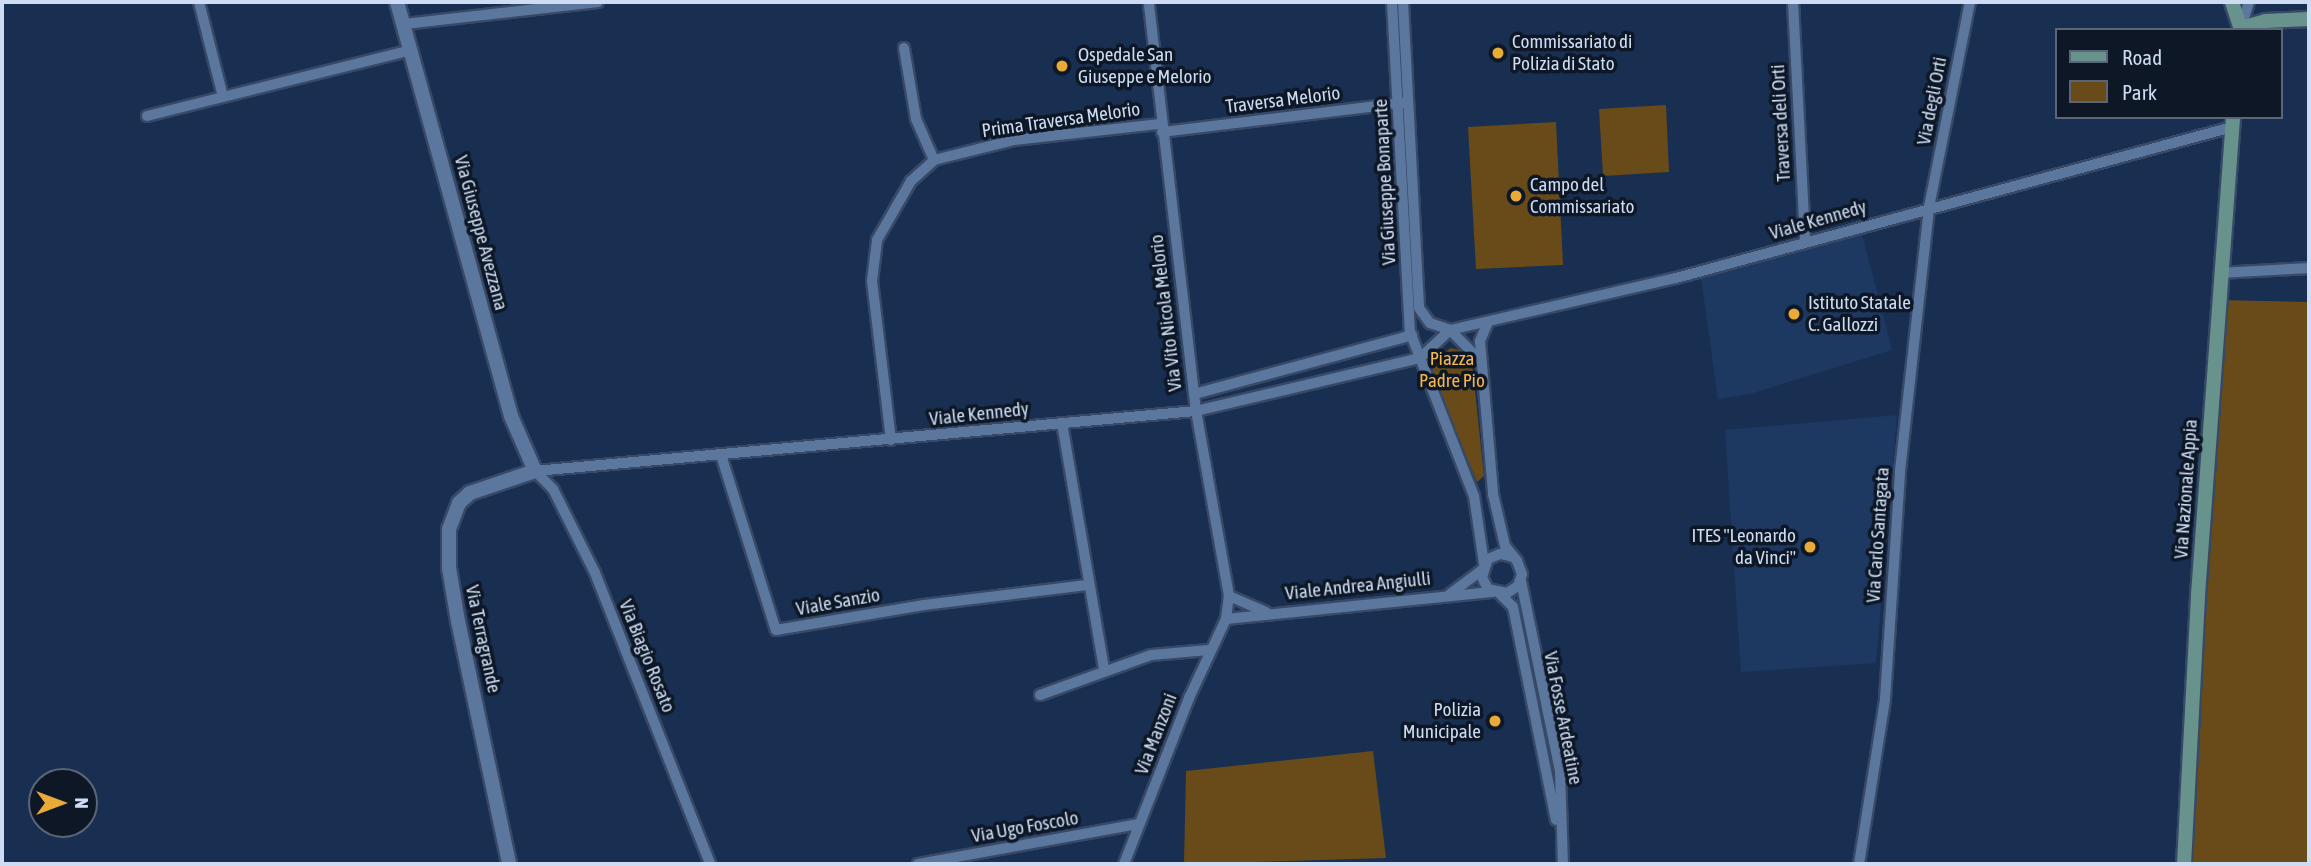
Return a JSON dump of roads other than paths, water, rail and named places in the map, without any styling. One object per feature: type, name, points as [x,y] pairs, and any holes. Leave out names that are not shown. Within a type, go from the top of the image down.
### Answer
[{"type":"main road","points":[[2232,2],[2241,28]]},
{"type":"main road","points":[[2244,28],[2265,20],[2309,19]]},
{"type":"main road","name":"Via Nazionale Appia","points":[[2184,864],[2220,273],[2233,122]]},
{"type":"street","points":[[199,2],[223,97]]},
{"type":"street","name":"Via Giuseppe Avezzana","points":[[397,2],[511,416],[535,471]]},
{"type":"street","points":[[405,24],[598,2]]},
{"type":"street","name":"Via Vito Nicola Melorio","points":[[1149,2],[1161,128],[1196,411],[1229,596],[1226,619]]},
{"type":"street","name":"Via Giuseppe Bonaparte","points":[[1392,2],[1403,103],[1412,335],[1420,358]]},
{"type":"street","points":[[1403,2],[1403,103],[1419,308],[1430,323],[1450,330],[1482,365]]},
{"type":"street","name":"Traversa deli Orti","points":[[1793,2],[1805,242]]},
{"type":"street","name":"Via degli Orti","points":[[1929,207],[1970,2]]},
{"type":"street","points":[[2241,28],[2249,2]]},
{"type":"street","points":[[891,440],[872,281],[877,240],[911,181],[934,160],[916,119],[904,48]]},
{"type":"street","points":[[147,116],[411,50]]},
{"type":"street","name":"Traversa Melorio","points":[[1161,128],[1403,103]]},
{"type":"street","name":"Viale Kennedy","points":[[1450,330],[1676,278],[2233,122]]},
{"type":"street","name":"Prima Traversa Melorio","points":[[934,160],[1014,140],[1161,128]]},
{"type":"street","name":"Via Carlo Santagata","points":[[1859,864],[1885,699],[1900,471],[1929,207]]},
{"type":"street","points":[[2220,273],[2309,268]]},
{"type":"street","points":[[1474,496],[1483,499],[1493,494],[1481,332],[1488,322]]},
{"type":"street","points":[[1420,358],[1450,330]]},
{"type":"street","points":[[1194,394],[1412,335]]},
{"type":"street","name":"Viale Kennedy","points":[[535,471],[1196,411],[1420,358]]},
{"type":"street","name":"Via Fosse Ardeatine","points":[[1420,358],[1474,496],[1484,583],[1513,607],[1562,864]]},
{"type":"street","points":[[1062,424],[1087,585],[1104,669]]},
{"type":"street","name":"Viale Sanzio","points":[[722,455],[776,630],[924,605],[1087,585]]},
{"type":"street","name":"Via Terragrande","points":[[509,864],[457,621],[449,568],[449,529],[459,503],[470,493],[535,471]]},
{"type":"street","name":"Via Biagio Rosato","points":[[535,471],[554,489],[596,573],[710,864]]},
{"type":"street","name":"Via Fosse Ardeatine","points":[[1493,494],[1505,546],[1520,567],[1560,771],[1562,864]]},
{"type":"street","points":[[1483,567],[1494,555],[1513,557]]},
{"type":"street","name":"Viale Andrea Angiulli","points":[[1450,594],[1483,567]]},
{"type":"street","points":[[1497,593],[1513,590],[1521,580]]},
{"type":"street","name":"Viale Andrea Angiulli","points":[[1226,619],[1450,594],[1497,593]]},
{"type":"street","name":"Viale Andrea Angiulli","points":[[1229,596],[1269,613]]},
{"type":"street","name":"Via Manzoni","points":[[1124,864],[1209,650],[1226,619]]},
{"type":"street","points":[[1040,695],[1104,669],[1151,655],[1209,650]]},
{"type":"street","name":"Via Ugo Foscolo","points":[[918,864],[1139,824]]},
{"type":"place","name":"Commissariato di Polizia di Stato","points":[[1498,53]]},
{"type":"place","name":"Ospedale San Giuseppe e Melorio","points":[[1062,66]]},
{"type":"place","name":"Campo del Commissariato","points":[[1516,196]]},
{"type":"place","name":"Istituto Statale C. Gallozzi","points":[[1794,314]]},
{"type":"place","name":"ITES \"Leonardo da Vinci\"","points":[[1810,547]]},
{"type":"place","name":"Polizia Municipale","points":[[1495,721]]},
{"type":"park label","name":"Piazza Padre Pio","points":[[1452,370]]}]
